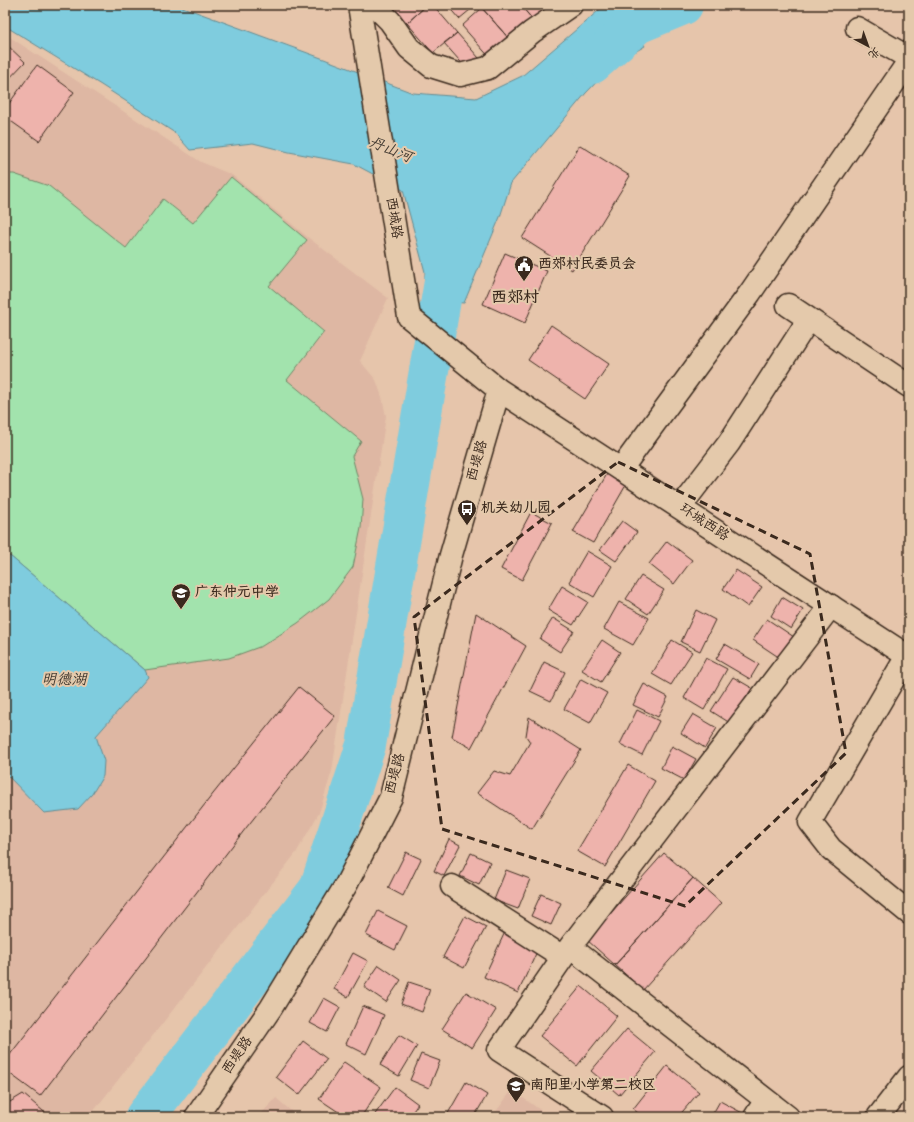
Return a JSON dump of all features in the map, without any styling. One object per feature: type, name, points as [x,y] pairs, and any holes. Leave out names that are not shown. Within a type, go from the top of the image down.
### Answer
[{"type":"street","name":"西城路","points":[[359,5],[409,317],[499,390]]},
{"type":"street","points":[[374,5],[390,21],[409,48],[431,66],[460,75],[488,68],[532,32],[571,5]]},
{"type":"street","points":[[621,469],[750,293],[909,60],[857,28]]},
{"type":"street","points":[[788,305],[909,386]]},
{"type":"street","points":[[680,507],[729,443],[809,319]]},
{"type":"street","name":"环城西路","points":[[499,390],[908,656]]},
{"type":"street","name":"西堤路","points":[[196,1117],[271,1008],[346,885],[392,797],[451,555],[499,390]]},
{"type":"street","points":[[602,1117],[499,1050],[567,952],[831,606]]},
{"type":"street","points":[[907,908],[831,849],[810,822],[908,656]]},
{"type":"street","points":[[452,886],[567,952],[760,1108],[788,1117]]},
{"type":"street","points":[[878,1117],[909,1077]]},
{"type":"highlighted area","points":[[618,462],[810,554],[846,753],[685,906],[442,829],[414,617]]},
{"type":"shaded area","name":"广东仲元中学","points":[[5,34],[201,162],[232,175],[310,239],[388,298],[360,361],[376,380],[382,397],[386,416],[332,771],[319,813],[296,853],[89,1117],[5,1117]]},
{"type":"shaded area","name":"南阳里小学第二校区","points":[[512,1090],[550,1117],[492,1117]]},
{"type":"shaded area","points":[[276,1098],[298,1117],[258,1117]]},
{"type":"green space","points":[[5,174],[14,174],[49,186],[126,248],[163,199],[193,223],[231,177],[307,240],[269,286],[324,332],[287,380],[361,441],[352,456],[363,499],[361,528],[353,567],[329,599],[298,623],[262,646],[229,658],[145,670],[5,552]]},
{"type":"water","points":[[5,5],[177,5],[413,93],[476,98],[522,76],[605,5],[618,5],[645,46],[614,64],[586,93],[511,183],[500,217],[464,303],[424,300],[425,272],[403,190],[354,164],[289,152],[253,143],[190,150],[175,133],[101,85],[5,26]]},
{"type":"water","name":"明德湖","points":[[10,556],[145,670],[148,677],[96,736],[104,761],[103,776],[92,794],[78,809],[44,813],[5,773],[5,560]]},
{"type":"building","points":[[391,5],[427,5],[407,23]]},
{"type":"building","points":[[427,5],[433,5],[457,33],[433,53],[407,23]]},
{"type":"building","points":[[447,5],[476,5],[459,19]]},
{"type":"building","points":[[483,5],[520,5],[534,21],[511,41],[481,7]]},
{"type":"building","points":[[520,5],[553,5],[537,24]]},
{"type":"building","points":[[482,8],[511,41],[491,59],[462,26]]},
{"type":"building","points":[[457,33],[479,58],[467,69],[444,43]]},
{"type":"building","points":[[5,43],[25,62],[5,83]]},
{"type":"building","points":[[37,65],[74,92],[39,141],[5,117],[5,109]]},
{"type":"building","points":[[580,145],[630,176],[572,270],[522,238]]},
{"type":"building","points":[[505,253],[547,271],[525,323],[483,304]]},
{"type":"building","points":[[551,325],[609,364],[585,399],[528,360]]},
{"type":"building","points":[[607,474],[626,485],[593,543],[573,532]]},
{"type":"building","points":[[531,512],[552,523],[522,580],[501,569]]},
{"type":"building","points":[[622,521],[637,532],[616,561],[600,550]]},
{"type":"building","points":[[667,541],[692,560],[674,584],[649,564]]},
{"type":"building","points":[[587,551],[612,566],[594,597],[569,582]]},
{"type":"building","points":[[736,570],[762,587],[748,607],[723,589]]},
{"type":"building","points":[[641,576],[664,590],[648,614],[626,599]]},
{"type":"building","points":[[562,586],[588,602],[573,625],[548,610]]},
{"type":"building","points":[[782,597],[803,610],[791,629],[771,616]]},
{"type":"building","points":[[619,602],[649,618],[633,645],[604,629]]},
{"type":"building","points":[[696,610],[715,620],[700,651],[681,642]]},
{"type":"building","points":[[476,613],[526,646],[471,748],[452,737]]},
{"type":"building","points":[[553,618],[574,631],[560,652],[540,639]]},
{"type":"building","points":[[767,619],[797,639],[783,660],[753,640]]},
{"type":"building","points":[[602,640],[620,652],[601,682],[582,670]]},
{"type":"building","points":[[672,640],[692,652],[671,685],[652,674]]},
{"type":"building","points":[[725,644],[759,664],[750,679],[716,659]]},
{"type":"building","points":[[706,658],[727,669],[704,710],[684,698]]},
{"type":"building","points":[[544,662],[565,672],[551,701],[530,691]]},
{"type":"building","points":[[733,677],[752,688],[730,723],[711,711]]},
{"type":"building","points":[[581,679],[607,693],[590,723],[564,709]]},
{"type":"building","points":[[644,684],[668,697],[658,717],[633,705]]},
{"type":"building","points":[[299,687],[335,716],[246,828],[40,1096],[5,1070],[5,1061],[209,799]]},
{"type":"building","points":[[637,710],[659,721],[642,755],[620,744]]},
{"type":"building","points":[[693,714],[717,728],[705,748],[681,733]]},
{"type":"building","points":[[529,717],[581,750],[532,829],[477,793],[494,771],[510,776],[530,742],[526,736]]},
{"type":"building","points":[[672,746],[696,759],[684,780],[661,768]]},
{"type":"building","points":[[628,765],[655,781],[605,867],[577,851]]},
{"type":"building","points":[[449,839],[460,845],[444,876],[434,871]]},
{"type":"building","points":[[406,852],[421,859],[403,896],[388,888]]},
{"type":"building","points":[[471,853],[490,862],[479,885],[460,876]]},
{"type":"building","points":[[664,853],[693,878],[615,965],[587,940]]},
{"type":"building","points":[[506,870],[530,879],[518,909],[494,900]]},
{"type":"building","points":[[693,878],[721,903],[643,990],[615,965]]},
{"type":"building","points":[[541,894],[561,903],[551,925],[531,916]]},
{"type":"building","points":[[378,911],[407,926],[395,950],[366,935]]},
{"type":"building","points":[[465,916],[486,927],[464,968],[443,957]]},
{"type":"building","points":[[505,932],[539,947],[518,993],[484,977]]},
{"type":"building","points":[[353,953],[368,961],[348,997],[334,989]]},
{"type":"building","points":[[379,965],[401,980],[386,1002],[364,987]]},
{"type":"building","points":[[409,982],[430,989],[422,1012],[401,1004]]},
{"type":"building","points":[[581,986],[617,1016],[577,1066],[540,1036]]},
{"type":"building","points":[[466,992],[496,1010],[472,1048],[442,1029]]},
{"type":"building","points":[[324,998],[340,1007],[327,1032],[310,1023]]},
{"type":"building","points":[[363,1006],[384,1015],[366,1054],[346,1044]]},
{"type":"building","points":[[627,1029],[655,1052],[619,1095],[591,1071]]},
{"type":"building","points":[[399,1035],[417,1046],[399,1076],[380,1065]]},
{"type":"building","points":[[303,1041],[327,1059],[299,1095],[276,1077]]},
{"type":"building","points":[[421,1054],[440,1061],[429,1088],[410,1080]]},
{"type":"building","points":[[344,1062],[381,1087],[361,1117],[346,1117],[319,1099]]},
{"type":"building","points":[[667,1066],[699,1092],[678,1117],[643,1117],[633,1109]]},
{"type":"building","points":[[466,1082],[487,1095],[474,1117],[446,1117]]},
{"type":"building","points":[[395,1087],[418,1104],[409,1117],[373,1117]]},
{"type":"building","points":[[23,1094],[50,1117],[5,1117],[5,1105]]},
{"type":"building","points":[[720,1101],[748,1116],[711,1117]]},
{"type":"waterway","name":"丹山河","points":[[592,64],[637,24],[683,5]]},
{"type":"waterway","points":[[145,1117],[319,889],[366,745],[450,246]]},
{"type":"place","name":"西郊村民委员会","points":[[524,282]]},
{"type":"place","name":"机关幼儿园","points":[[467,526]]},
{"type":"place","name":"广东仲元中学","points":[[181,610]]},
{"type":"place","name":"南阳里小学第二校区","points":[[516,1103]]},
{"type":"district","name":"西郊村","points":[[515,298]]}]
